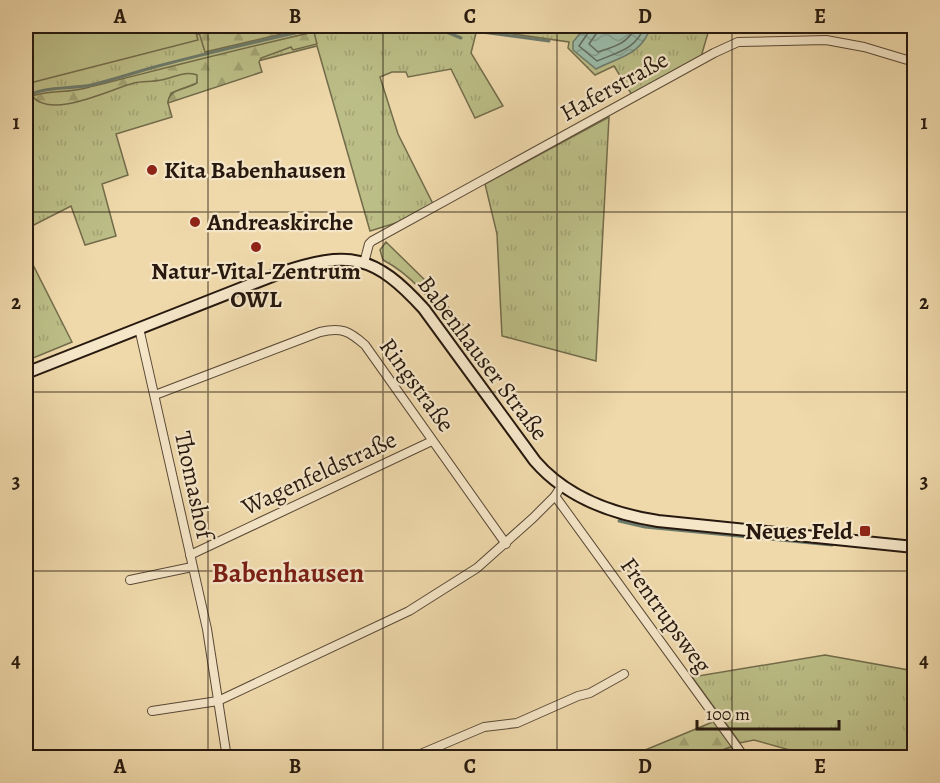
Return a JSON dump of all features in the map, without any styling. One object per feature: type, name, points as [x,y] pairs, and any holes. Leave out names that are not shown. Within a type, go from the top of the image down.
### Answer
[{"type":"main road","name":"Babenhauser Straße","points":[[26,374],[302,266],[341,259],[364,263],[393,278],[424,309],[545,473],[597,504],[642,519],[915,547]]},
{"type":"street","name":"Haferstraße","points":[[364,263],[372,241],[714,53],[738,42],[826,40],[915,62]]},
{"type":"street","name":"Thomashof","points":[[139,328],[207,629],[227,758]]},
{"type":"street","name":"Ringstraße","points":[[155,396],[320,332],[346,330],[365,345],[506,543]]},
{"type":"street","name":"Wagenfeldstraße","points":[[190,555],[432,441]]},
{"type":"street","points":[[152,711],[218,701],[409,611],[477,568],[555,496],[562,485]]},
{"type":"street","name":"Frentrupsweg","points":[[555,496],[745,758]]},
{"type":"street","points":[[130,580],[192,567]]},
{"type":"street","points":[[411,758],[484,727],[518,723],[578,696],[590,693],[624,674]]},
{"type":"green space","points":[[26,26],[194,26],[198,40],[26,84]]},
{"type":"green space","points":[[197,26],[315,26],[205,52]]},
{"type":"green space","points":[[239,26],[710,26],[701,57],[632,95],[614,66],[595,75],[568,48],[569,42],[477,29],[471,53],[503,106],[475,118],[451,69],[408,77],[406,72],[392,72],[380,77],[398,134],[433,204],[399,222],[370,231],[317,46],[198,76],[197,83],[171,93],[168,103],[172,117],[116,134],[128,175],[102,184],[116,236],[85,245],[71,206],[26,229],[26,84],[193,35]]},
{"type":"green space","points":[[314,32],[317,44],[293,50],[291,47],[261,58],[259,62],[262,72],[168,103],[169,98],[175,92],[197,83],[197,75],[184,74],[158,81],[134,83],[67,104],[41,103],[32,96],[79,90]]},
{"type":"green space","points":[[609,117],[596,361],[502,336],[497,234],[485,184]]},
{"type":"green space","points":[[386,242],[430,285],[469,332],[464,342],[418,286],[383,260],[380,250]]},
{"type":"green space","points":[[26,251],[72,342],[26,361]]},
{"type":"green space","points":[[825,655],[914,671],[914,757],[815,757],[754,740],[740,743],[692,677]]},
{"type":"green space","points":[[715,721],[733,746],[703,757],[626,758]]},
{"type":"green space","points":[[733,746],[741,758],[703,758]]},
{"type":"water","points":[[586,26],[651,26],[647,36],[636,49],[596,69],[573,50],[573,42]]},
{"type":"waterway","points":[[26,98],[38,91],[91,85],[157,66],[326,26]]},
{"type":"waterway","points":[[432,26],[461,38]]},
{"type":"waterway","points":[[469,32],[549,41]]},
{"type":"waterway","points":[[619,521],[645,527],[832,545]]},
{"type":"place","name":"Kita Babenhausen","points":[[152,170]]},
{"type":"place","name":"Andreaskirche","points":[[195,222]]},
{"type":"place","name":"Natur-Vital-Zentrum OWL","points":[[256,247]]},
{"type":"place","name":"Neues Feld","points":[[865,531]]},
{"type":"district","name":"Babenhausen","points":[[288,573]]}]
